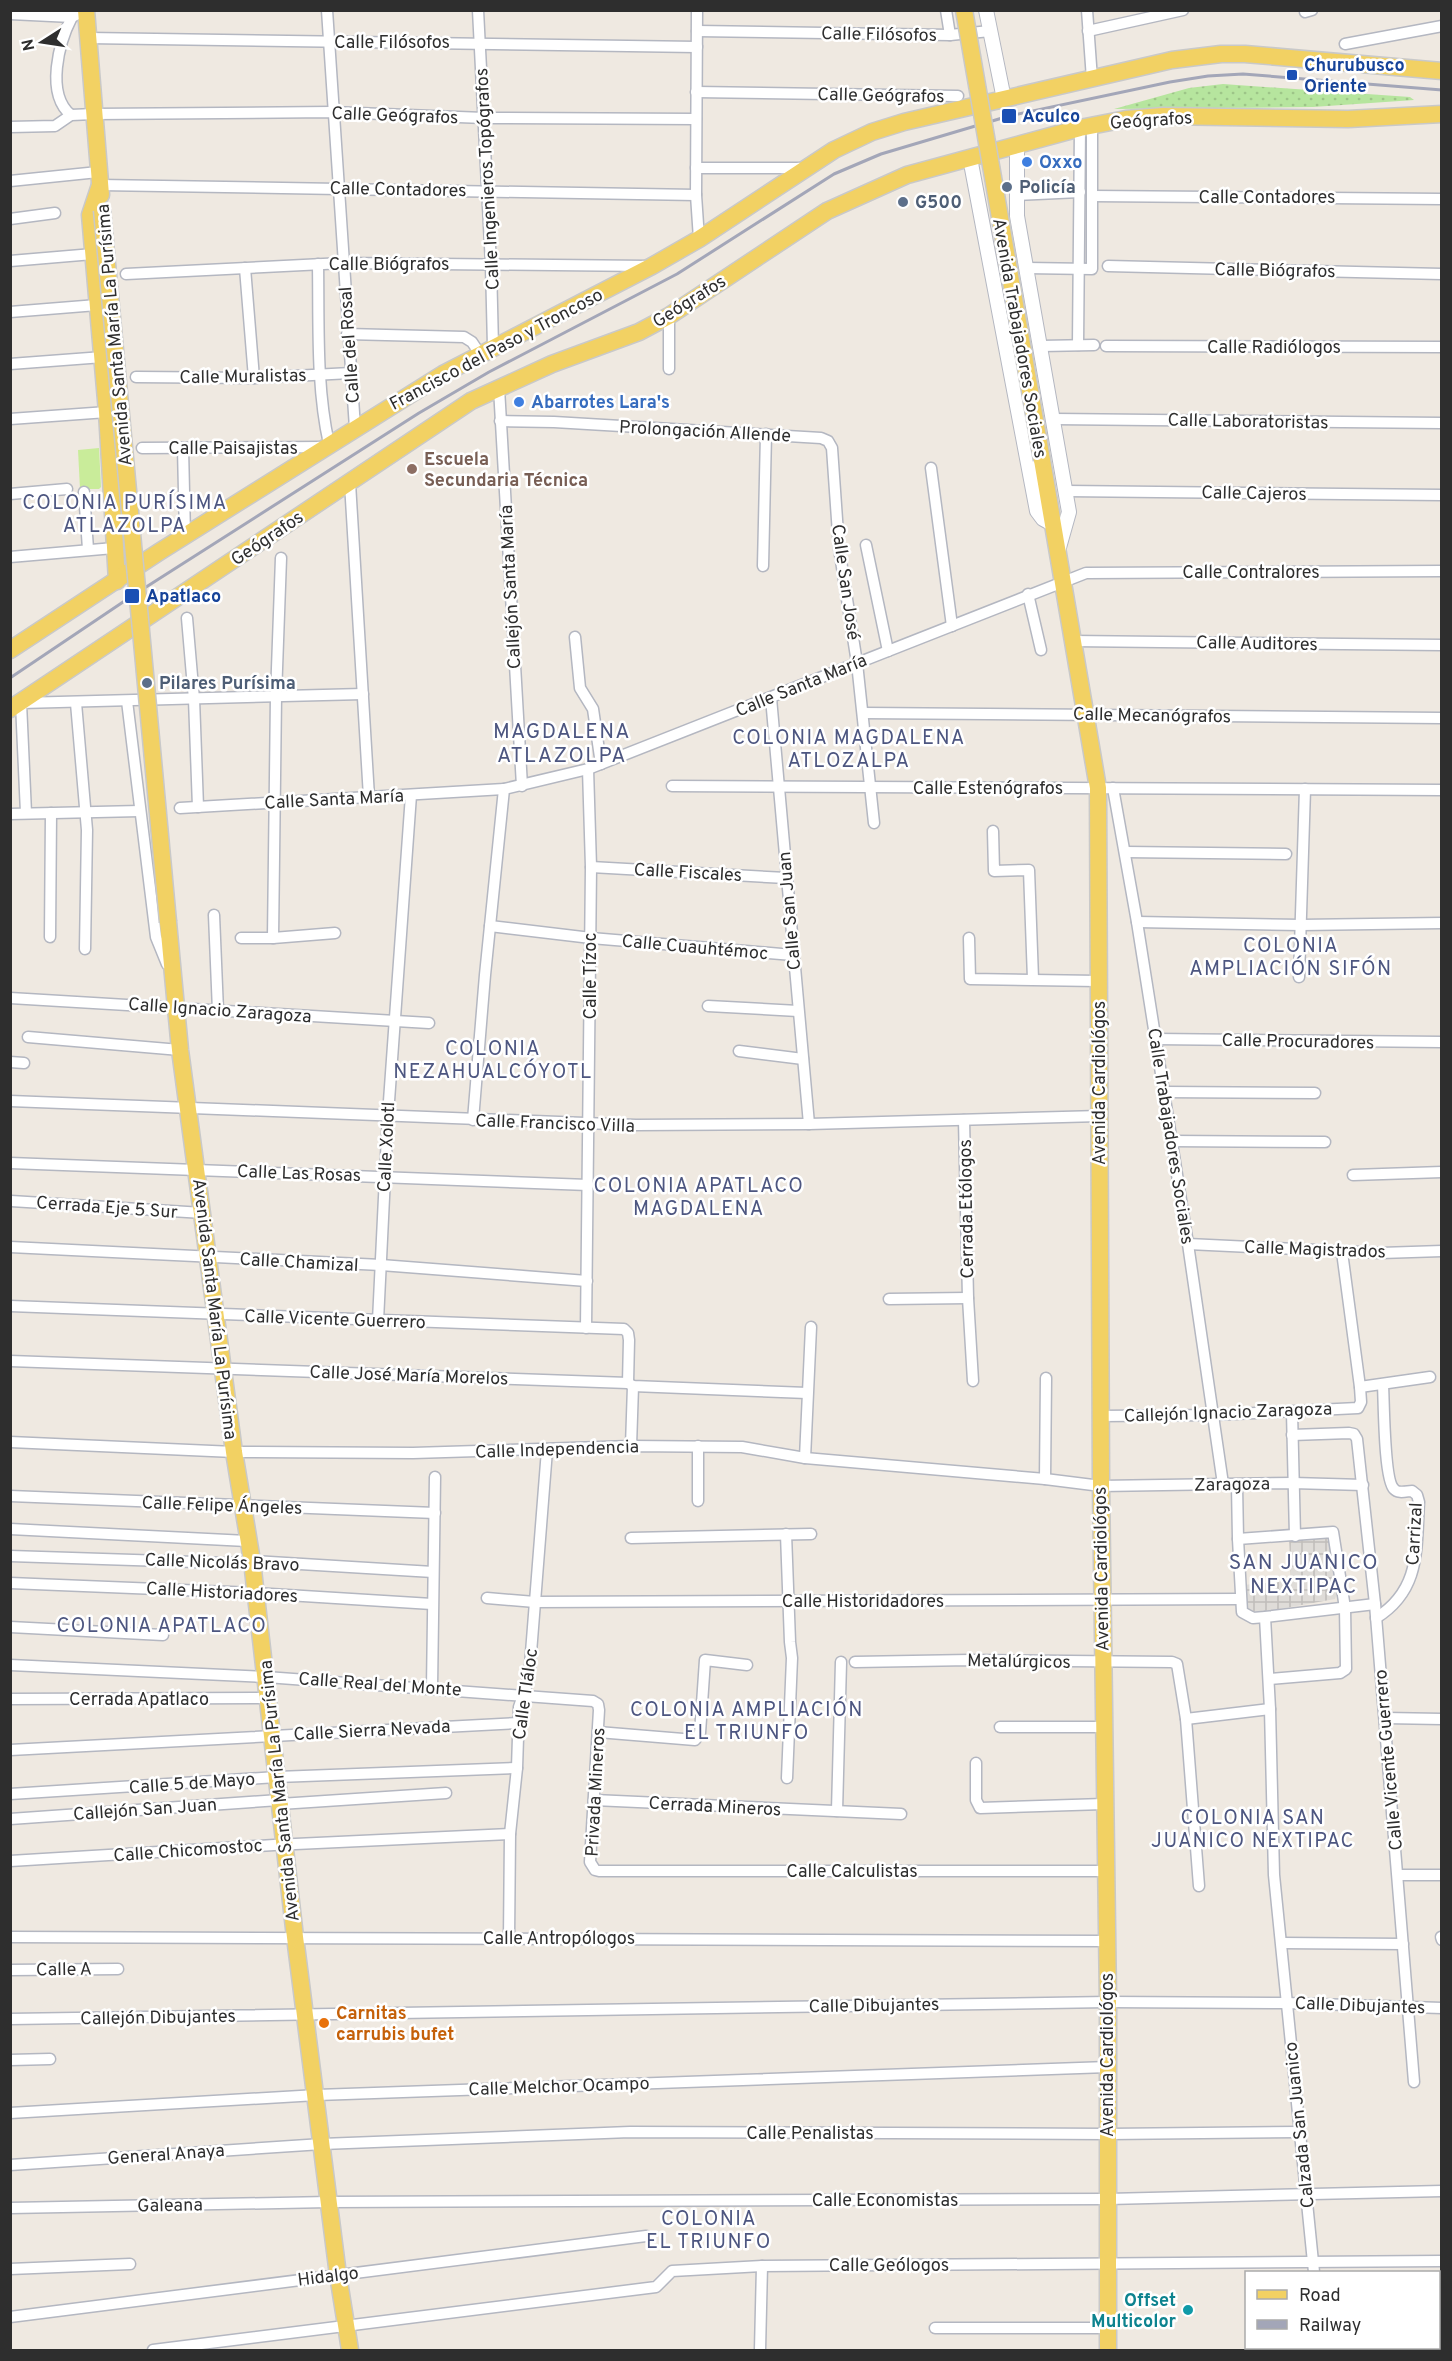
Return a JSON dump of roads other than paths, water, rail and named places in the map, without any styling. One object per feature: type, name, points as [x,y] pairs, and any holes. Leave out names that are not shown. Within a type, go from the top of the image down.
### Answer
[{"type":"main road","name":"Avenida Trabajadores Sociales","points":[[964,10],[1061,582],[1085,714],[1105,788]]},
{"type":"main road","name":"Avenida Santa María La Purísima","points":[[81,13],[88,38],[180,1050],[234,1452],[252,1561],[295,1937],[317,2095],[338,2275],[350,2350]]},
{"type":"main road","points":[[1004,99],[1172,60],[1221,54],[1442,70]]},
{"type":"main road","name":"Francisco del Paso y Troncoso","points":[[10,650],[185,536],[443,374],[652,266],[699,239],[834,150],[872,132],[1004,99]]},
{"type":"main road","name":"Geógrafos","points":[[16,706],[471,401],[552,364],[639,332],[669,316],[827,211],[907,175],[1126,118],[1163,116],[1348,119],[1442,114]]},
{"type":"main road","points":[[99,178],[90,215],[103,357],[117,581]]},
{"type":"main road","name":"Avenida Cardiológos","points":[[1105,788],[1098,981],[1102,1662],[1108,2001],[1108,2350]]},
{"type":"street","name":"Calle del Rosal","points":[[327,10],[332,112],[355,428]]},
{"type":"street","name":"Calle Ingenieros Topógrafos","points":[[478,10],[491,265],[487,351]]},
{"type":"street","points":[[697,10],[696,195],[699,239]]},
{"type":"street","points":[[946,10],[950,35]]},
{"type":"street","points":[[986,10],[1004,99]]},
{"type":"street","points":[[1087,10],[1092,79]]},
{"type":"street","points":[[1088,31],[1183,10]]},
{"type":"street","points":[[10,14],[81,13]]},
{"type":"street","points":[[10,127],[55,126],[71,114],[61,104],[57,66],[60,42],[81,13]]},
{"type":"street","points":[[1345,44],[1442,26]]},
{"type":"street","name":"Calle Filósofos","points":[[697,31],[950,35],[990,31]]},
{"type":"street","name":"Calle Filósofos","points":[[88,38],[697,47]]},
{"type":"street","name":"Calle Geógrafos","points":[[696,92],[958,96]]},
{"type":"street","name":"Calle Geógrafos","points":[[71,114],[332,112],[484,118],[696,119]]},
{"type":"street","points":[[1078,345],[1080,192],[1086,127]]},
{"type":"street","points":[[1026,268],[1092,269],[1092,196],[1086,127]]},
{"type":"street","name":"Avenida Trabajadores Sociales","points":[[1017,145],[1017,216],[1069,512],[1057,556]]},
{"type":"street","name":"Avenida Trabajadores Sociales","points":[[970,158],[1037,511],[1052,525]]},
{"type":"street","points":[[696,168],[804,168]]},
{"type":"street","name":"Calle Contadores","points":[[10,181],[99,178],[338,188],[696,195]]},
{"type":"street","points":[[1016,195],[1080,192]]},
{"type":"street","name":"Calle Contadores","points":[[1092,196],[1442,199]]},
{"type":"street","points":[[10,219],[55,213]]},
{"type":"street","points":[[10,261],[93,254]]},
{"type":"street","name":"Calle Biógrafos","points":[[126,274],[343,262],[652,266]]},
{"type":"street","points":[[318,264],[321,375],[327,446]]},
{"type":"street","name":"Calle Biógrafos","points":[[1108,266],[1442,274]]},
{"type":"street","points":[[245,268],[254,378]]},
{"type":"street","points":[[10,312],[97,305]]},
{"type":"street","points":[[669,316],[669,369]]},
{"type":"street","points":[[348,334],[464,337],[487,351]]},
{"type":"street","points":[[1041,346],[1094,345]]},
{"type":"street","name":"Calle Radiólogos","points":[[1106,346],[1442,348]]},
{"type":"street","points":[[10,364],[103,357]]},
{"type":"street","name":"Calle Muralistas","points":[[136,377],[254,378],[351,373]]},
{"type":"street","name":"Callejón Santa María","points":[[499,388],[522,786]]},
{"type":"street","points":[[10,419],[107,412]]},
{"type":"street","name":"Calle Laboratoristas","points":[[1054,419],[1442,423]]},
{"type":"street","name":"Prolongación Allende","points":[[500,421],[554,422],[821,438],[828,441],[832,448]]},
{"type":"street","points":[[763,566],[766,434]]},
{"type":"street","name":"Calle Paisajistas","points":[[142,448],[327,446]]},
{"type":"street","points":[[183,448],[185,536]]},
{"type":"street","name":"Calle San José","points":[[832,448],[839,548],[857,663],[874,823]]},
{"type":"street","points":[[931,468],[952,626]]},
{"type":"street","points":[[350,483],[369,797]]},
{"type":"street","points":[[10,494],[67,489]]},
{"type":"street","name":"Calle Cajeros","points":[[1066,491],[1442,495]]},
{"type":"street","points":[[84,492],[88,549]]},
{"type":"street","points":[[866,545],[888,651]]},
{"type":"street","points":[[10,556],[114,548]]},
{"type":"street","points":[[273,938],[276,696],[281,558]]},
{"type":"street","name":"Calle Contralores","points":[[1061,582],[1086,573],[1442,571]]},
{"type":"street","name":"Calle Santa María","points":[[180,808],[504,789],[588,770],[1061,582]]},
{"type":"street","points":[[1028,594],[1041,650]]},
{"type":"street","points":[[187,618],[194,699],[198,807]]},
{"type":"street","points":[[574,637],[580,688],[593,709],[601,764]]},
{"type":"street","name":"Calle Auditores","points":[[1072,640],[1442,645]]},
{"type":"street","points":[[26,813],[16,706],[363,694]]},
{"type":"street","name":"Calle San Juan","points":[[771,698],[809,1124]]},
{"type":"street","name":"Avenida Santa María La Purísima","points":[[127,701],[156,937],[174,981]]},
{"type":"street","points":[[76,703],[86,813],[85,948]]},
{"type":"street","name":"Calle Mecanógrafos","points":[[863,713],[1442,718]]},
{"type":"street","name":"Calle Tízoc","points":[[586,1328],[591,938],[588,770]]},
{"type":"street","name":"Calle Estenógrafos","points":[[672,786],[1442,790]]},
{"type":"street","name":"Calle Trabajadores Sociales","points":[[1105,788],[1125,852],[1137,922],[1223,1484]]},
{"type":"street","points":[[473,1120],[504,789]]},
{"type":"street","points":[[1299,977],[1305,789]]},
{"type":"street","name":"Calle Xolotl","points":[[378,1321],[384,1176],[411,795]]},
{"type":"street","points":[[10,814],[140,811]]},
{"type":"street","points":[[50,937],[51,813]]},
{"type":"street","points":[[993,831],[994,871],[1029,870],[1033,979]]},
{"type":"street","points":[[1125,852],[1286,854]]},
{"type":"street","name":"Calle Fiscales","points":[[591,867],[786,878]]},
{"type":"street","points":[[214,915],[218,1011]]},
{"type":"street","points":[[1137,922],[1301,925],[1442,923]]},
{"type":"street","name":"Calle Cuauhtémoc","points":[[490,926],[591,938],[793,955]]},
{"type":"street","points":[[241,938],[335,933]]},
{"type":"street","points":[[969,938],[970,979],[1098,981]]},
{"type":"street","name":"Calle Ignacio Zaragoza","points":[[10,998],[429,1023]]},
{"type":"street","points":[[708,1006],[798,1011]]},
{"type":"street","points":[[28,1036],[180,1050]]},
{"type":"street","name":"Calle Procuradores","points":[[1155,1039],[1442,1042]]},
{"type":"street","points":[[739,1051],[803,1059]]},
{"type":"street","points":[[10,1062],[24,1063]]},
{"type":"street","points":[[1164,1092],[1315,1094]]},
{"type":"street","name":"Calle Francisco Villa","points":[[10,1101],[589,1125],[809,1124],[1100,1116]]},
{"type":"street","name":"Cerrada Etólogos","points":[[964,1120],[968,1298],[973,1381]]},
{"type":"street","points":[[1171,1141],[1325,1142]]},
{"type":"street","name":"Calle Las Rosas","points":[[10,1162],[588,1185]]},
{"type":"street","points":[[1353,1175],[1442,1172]]},
{"type":"street","name":"Cerrada Eje 5 Sur","points":[[11,1201],[203,1213]]},
{"type":"street","name":"Calle Magistrados","points":[[1188,1244],[1342,1252],[1442,1251]]},
{"type":"street","name":"Calle Chamizal","points":[[10,1246],[208,1258],[381,1265],[587,1281]]},
{"type":"street","points":[[1342,1252],[1360,1387],[1430,1377]]},
{"type":"street","name":"Cerrada Etólogos","points":[[889,1299],[968,1298]]},
{"type":"street","name":"Calle Vicente Guerrero","points":[[10,1306],[624,1329],[628,1333],[629,1340],[630,1384]]},
{"type":"street","points":[[805,1458],[811,1327]]},
{"type":"street","name":"Calle José María Morelos","points":[[10,1361],[630,1384],[807,1393]]},
{"type":"street","points":[[1045,1479],[1046,1378]]},
{"type":"street","points":[[630,1384],[632,1446]]},
{"type":"street","name":"Carrizal","points":[[1376,1618],[1396,1602],[1409,1582],[1413,1571],[1419,1502],[1417,1495],[1412,1491],[1398,1492],[1393,1489],[1391,1483],[1383,1385]]},
{"type":"street","name":"Callejón Ignacio Zaragoza","points":[[1101,1416],[1213,1415],[1355,1408],[1360,1406],[1360,1387]]},
{"type":"street","points":[[1292,1412],[1295,1536]]},
{"type":"street","name":"Calle Vicente Guerrero","points":[[1292,1435],[1349,1433],[1354,1434],[1357,1439],[1375,1604],[1410,2007],[1414,2082]]},
{"type":"street","name":"Calle Independencia","points":[[10,1442],[234,1452],[413,1453],[632,1446],[742,1447],[805,1458],[1101,1486]]},
{"type":"street","points":[[698,1446],[698,1501]]},
{"type":"street","name":"Calle Tláloc","points":[[509,1938],[510,1834],[517,1768],[519,1707],[529,1678],[547,1450]]},
{"type":"street","points":[[432,1688],[435,1477]]},
{"type":"street","name":"Zaragoza","points":[[1101,1486],[1293,1483],[1363,1485]]},
{"type":"street","points":[[1237,1485],[1242,1612],[1253,1618],[1375,1604]]},
{"type":"street","name":"Calle Felipe Ángeles","points":[[10,1496],[435,1514]]},
{"type":"street","points":[[10,1529],[248,1541]]},
{"type":"street","points":[[1238,1539],[1334,1532],[1345,1608],[1346,1669],[1340,1674],[1269,1679]]},
{"type":"street","points":[[786,1534],[792,1658],[787,1778]]},
{"type":"street","points":[[631,1538],[811,1534]]},
{"type":"street","name":"Calle Nicolás Bravo","points":[[10,1556],[226,1563],[252,1561],[433,1572]]},
{"type":"street","name":"Calle Historiadores","points":[[10,1582],[432,1604]]},
{"type":"street","name":"Calle Historidadores","points":[[487,1598],[535,1602],[1240,1599]]},
{"type":"street","name":"Calzada San Juanico","points":[[1265,1617],[1269,1679],[1274,1875],[1314,2271]]},
{"type":"street","points":[[10,1627],[163,1635]]},
{"type":"street","points":[[598,1732],[692,1740],[698,1738],[704,1662],[710,1659],[747,1665]]},
{"type":"street","name":"Metalúrgicos","points":[[855,1662],[970,1660],[1172,1662],[1179,1668],[1186,1719]]},
{"type":"street","points":[[837,1811],[841,1662]]},
{"type":"street","name":"Calle Real del Monte","points":[[10,1665],[266,1677],[524,1694],[593,1701],[598,1704],[599,1710]]},
{"type":"street","name":"Cerrada Apatlaco","points":[[10,1699],[268,1698]]},
{"type":"street","points":[[1199,1886],[1186,1719],[1270,1708]]},
{"type":"street","name":"Privada Mineros","points":[[599,1710],[590,1862],[595,1870],[599,1871]]},
{"type":"street","points":[[1385,1718],[1442,1719]]},
{"type":"street","name":"Calle Sierra Nevada","points":[[10,1750],[272,1734],[518,1723]]},
{"type":"street","points":[[1000,1726],[1103,1727]]},
{"type":"street","points":[[976,1763],[975,1800],[980,1808],[1104,1804]]},
{"type":"street","name":"Calle 5 de Mayo","points":[[10,1794],[277,1777],[517,1768]]},
{"type":"street","name":"Callejón San Juan","points":[[10,1819],[446,1793]]},
{"type":"street","name":"Cerrada Mineros","points":[[594,1800],[900,1814]]},
{"type":"street","name":"Calle Chicomostoc","points":[[10,1861],[285,1844],[510,1834]]},
{"type":"street","name":"Calle Calculistas","points":[[599,1871],[1105,1871]]},
{"type":"street","points":[[1398,1875],[1442,1875]]},
{"type":"street","name":"Calle Antropólogos","points":[[10,1937],[1107,1941]]},
{"type":"street","points":[[1282,1943],[1403,1944]]},
{"type":"street","name":"Calle A","points":[[10,1970],[118,1969]]},
{"type":"street","name":"Calle Dibujantes","points":[[306,2014],[1108,2001],[1286,2002],[1442,2008]]},
{"type":"street","name":"Callejón Dibujantes","points":[[10,2019],[306,2014]]},
{"type":"street","points":[[10,2060],[50,2059]]},
{"type":"street","name":"Calle Melchor Ocampo","points":[[10,2113],[317,2095],[1108,2067]]},
{"type":"street","name":"Calle Penalistas","points":[[322,2144],[630,2132],[1108,2134],[1299,2132]]},
{"type":"street","name":"General Anaya","points":[[10,2165],[322,2144]]},
{"type":"street","name":"Calle Economistas","points":[[329,2202],[1108,2199],[1442,2191]]},
{"type":"street","name":"Galeana","points":[[10,2208],[329,2202]]},
{"type":"street","name":"Hidalgo","points":[[10,2317],[646,2236]]},
{"type":"street","name":"Calle Geólogos","points":[[153,2350],[656,2287],[672,2271],[762,2266],[1442,2261]]},
{"type":"street","points":[[10,2269],[130,2264]]},
{"type":"street","points":[[760,2350],[762,2266]]},
{"type":"street","points":[[935,2328],[1107,2328]]},
{"type":"railway","points":[[10,678],[132,596],[419,413],[489,372],[677,274],[834,174],[881,154],[1009,116],[1208,76],[1243,74],[1442,90]]},
{"type":"place","name":"Churubusco Oriente","points":[[1292,75]]},
{"type":"place","name":"Aculco","points":[[1009,116]]},
{"type":"place","name":"Oxxo","points":[[1027,162]]},
{"type":"place","name":"Policía","points":[[1007,187]]},
{"type":"place","name":"G500","points":[[903,202]]},
{"type":"place","name":"Abarrotes Lara's","points":[[519,402]]},
{"type":"place","name":"Escuela Secundaria Técnica","points":[[412,469]]},
{"type":"place","name":"Apatlaco","points":[[132,596]]},
{"type":"place","name":"Pilares Purísima","points":[[147,683]]},
{"type":"place","name":"Carnitas carrubis bufet","points":[[324,2023]]},
{"type":"place","name":"Offset Multicolor","points":[[1188,2310]]},
{"type":"district","name":"COLONIA PURÍSIMA ATLAZOLPA","points":[[125,514]]},
{"type":"district","name":"MAGDALENA ATLAZOLPA","points":[[562,743]]},
{"type":"district","name":"COLONIA MAGDALENA ATLOZALPA","points":[[849,748]]},
{"type":"district","name":"COLONIA AMPLIACIÓN SIFÓN","points":[[1291,956]]},
{"type":"district","name":"COLONIA NEZAHUALCÓYOTL","points":[[493,1060]]},
{"type":"district","name":"COLONIA APATLACO MAGDALENA","points":[[699,1196]]},
{"type":"district","name":"SAN JUANICO NEXTIPAC","points":[[1304,1574]]},
{"type":"district","name":"COLONIA APATLACO","points":[[162,1625]]},
{"type":"district","name":"COLONIA AMPLIACIÓN EL TRIUNFO","points":[[747,1720]]},
{"type":"district","name":"COLONIA SAN JUANICO NEXTIPAC","points":[[1253,1828]]},
{"type":"district","name":"COLONIA EL TRIUNFO","points":[[709,2230]]}]
